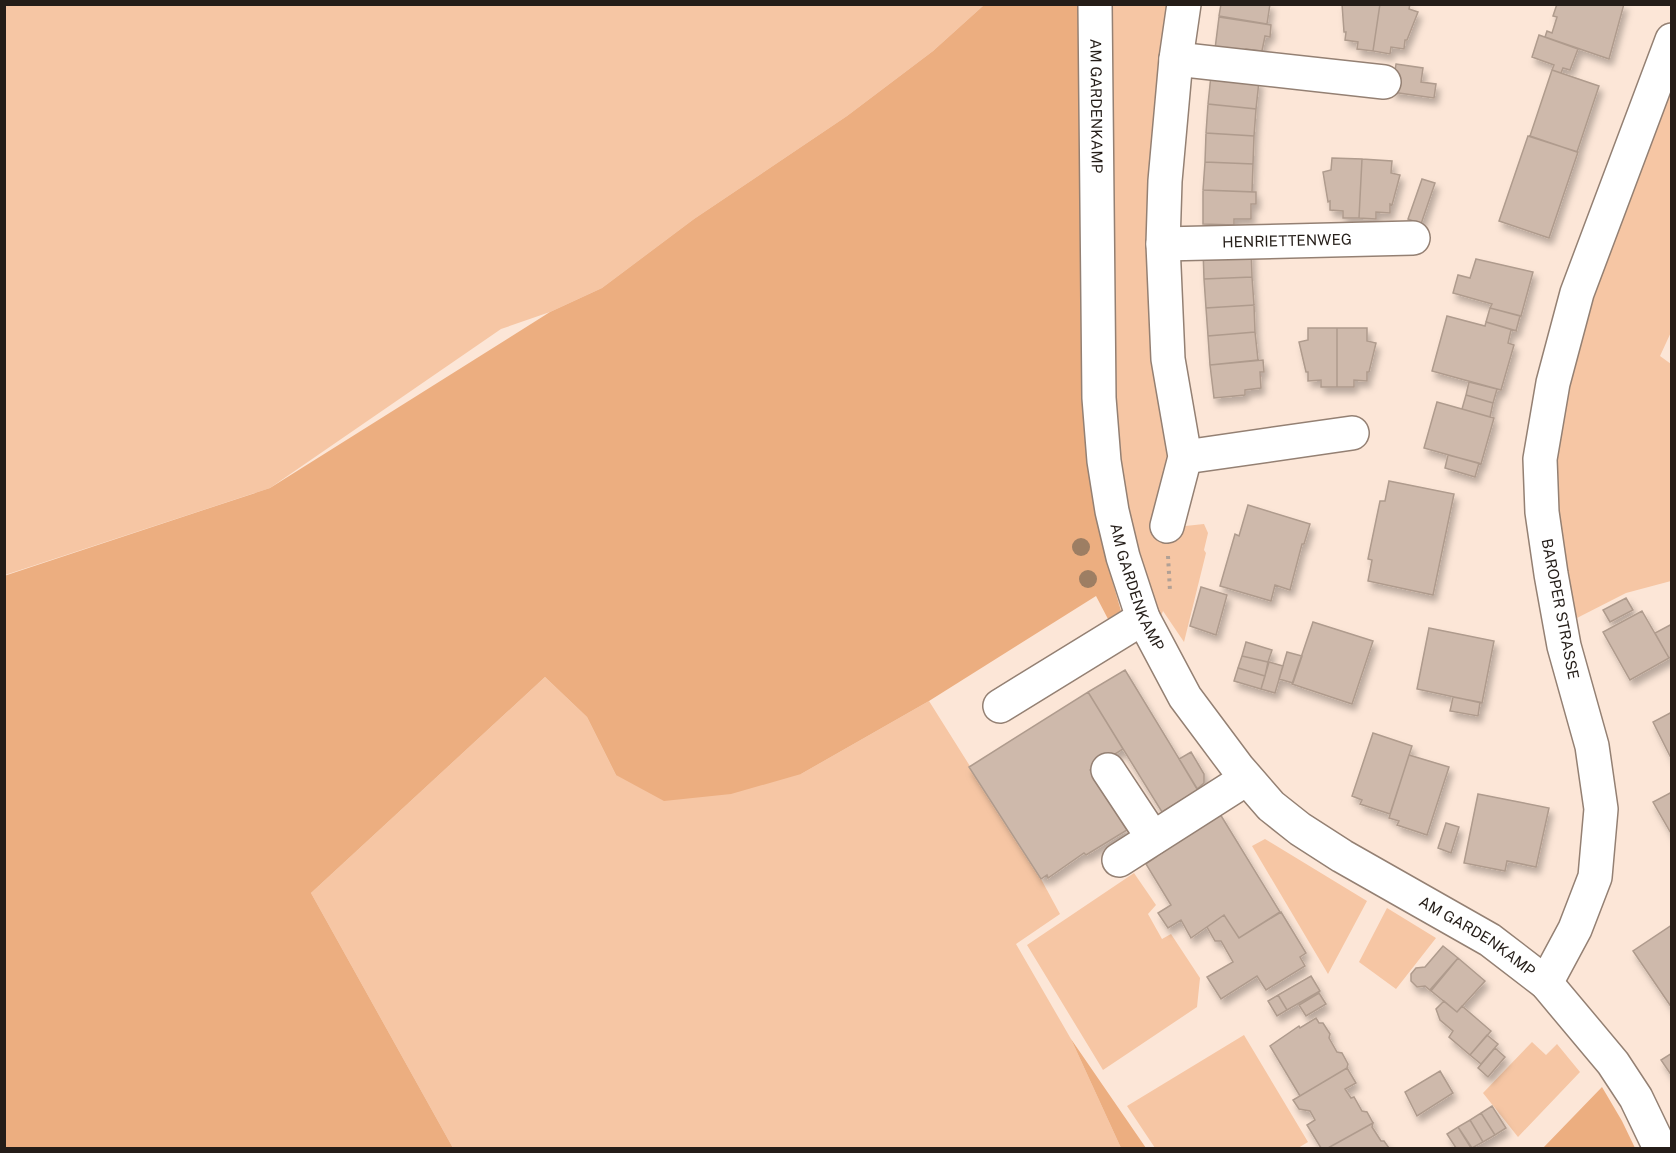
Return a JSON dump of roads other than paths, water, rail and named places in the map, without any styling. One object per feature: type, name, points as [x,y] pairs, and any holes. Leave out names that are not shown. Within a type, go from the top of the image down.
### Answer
[{"type":"street","name":"AM GARDENKAMP","points":[[1095,4],[1099,398],[1104,462],[1123,557],[1143,618],[1185,697],[1246,779],[1271,806],[1300,829],[1342,856],[1490,940],[1546,983]]},
{"type":"street","points":[[1167,526],[1185,457],[1168,359],[1163,244],[1165,181],[1176,59],[1184,4]]},
{"type":"street","name":"BAROPER STRASSE","points":[[1546,983],[1575,929],[1595,877],[1601,809],[1592,746],[1564,646],[1551,574],[1542,512],[1540,459],[1553,382],[1577,293],[1671,40]]},
{"type":"street","points":[[1176,59],[1384,82]]},
{"type":"street","name":"HENRIETTENWEG","points":[[1163,244],[1413,238]]},
{"type":"street","points":[[1185,457],[1352,433]]},
{"type":"street","points":[[1000,706],[1143,618]]},
{"type":"street","points":[[1108,770],[1153,838]]},
{"type":"street","points":[[1119,860],[1246,779]]},
{"type":"street","points":[[1546,983],[1614,1063],[1636,1098],[1660,1149]]}]
